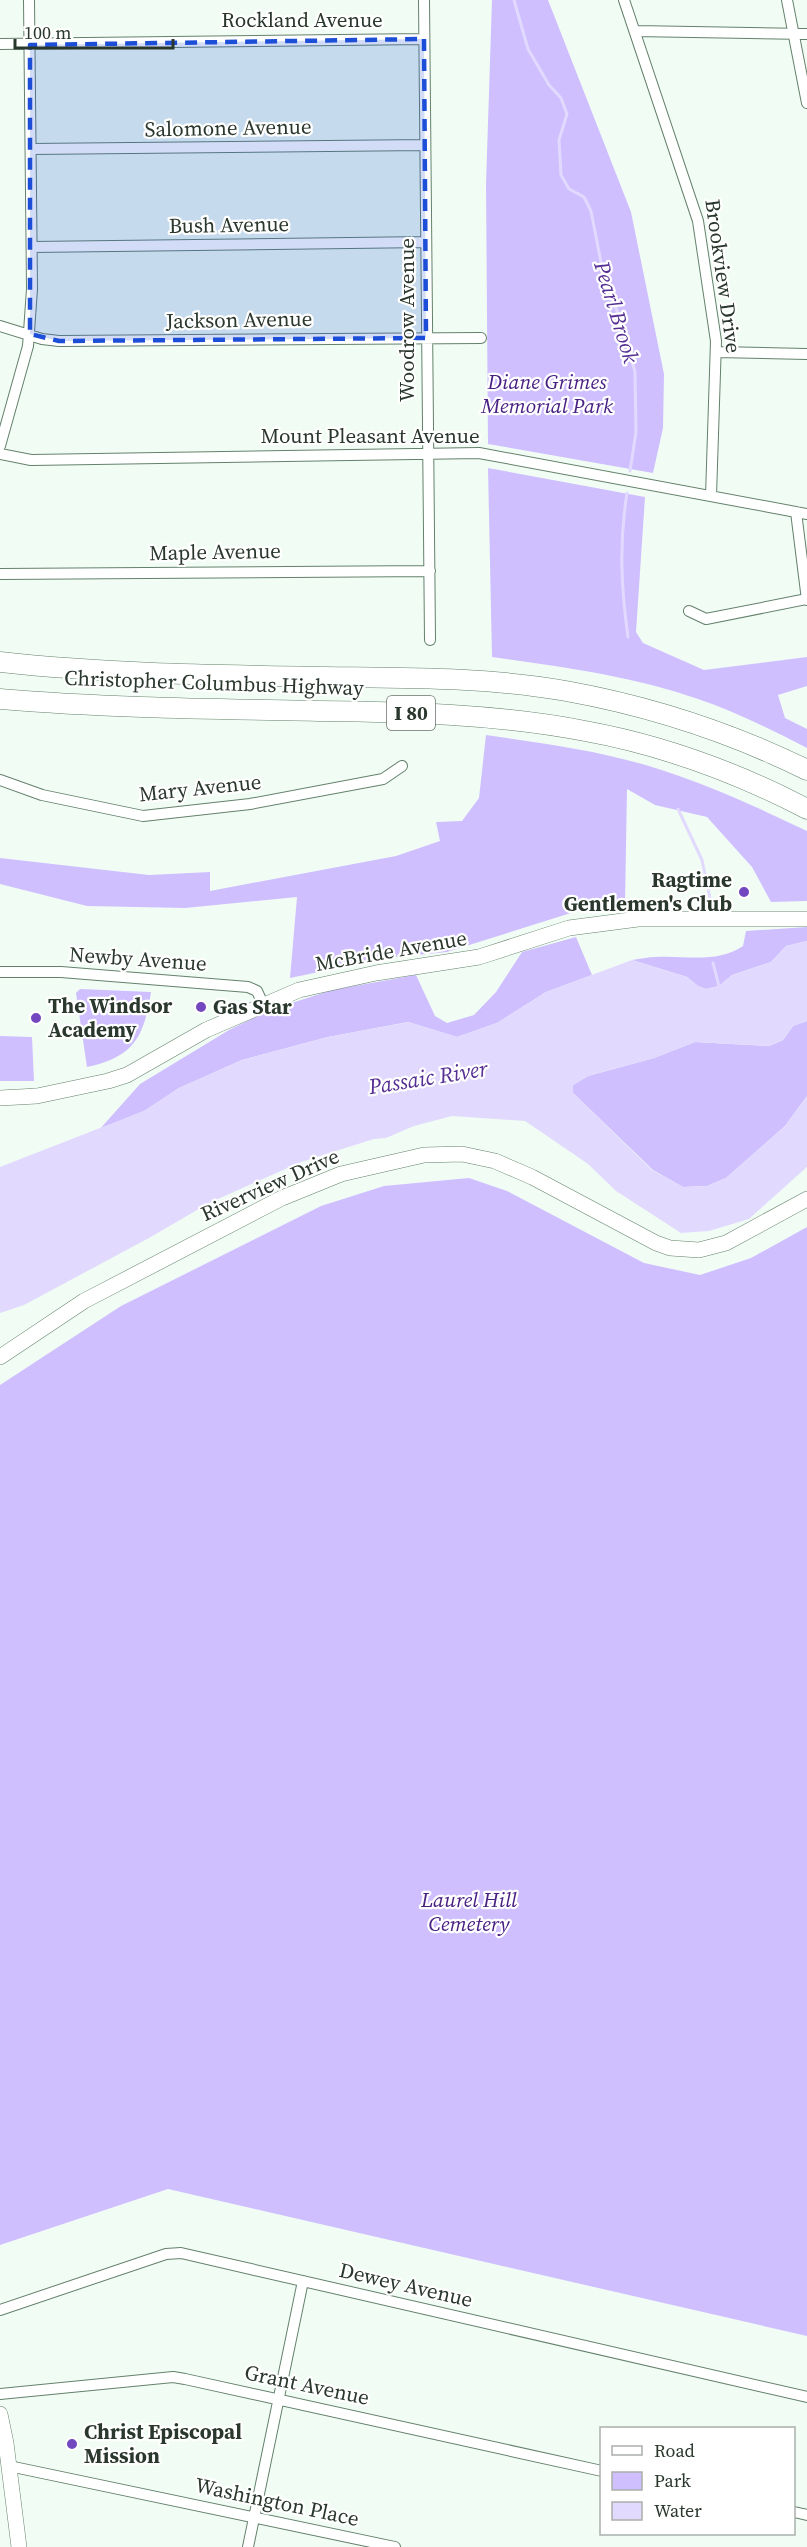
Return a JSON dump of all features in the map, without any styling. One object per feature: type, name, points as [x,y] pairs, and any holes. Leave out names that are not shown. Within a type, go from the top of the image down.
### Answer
[{"type":"highway","name":"Christopher Columbus Highway","points":[[0,663],[138,672],[449,680],[564,691],[602,698],[681,720],[756,747],[807,771]]},
{"type":"highway","name":"Christopher Columbus Highway","points":[[0,699],[114,706],[429,714],[551,725],[623,739],[693,760],[761,787],[807,809]]},
{"type":"main road","name":"McBride Avenue","points":[[0,1098],[37,1096],[127,1075],[207,1030],[299,990],[376,973],[479,957],[569,928],[638,919],[807,919]]},
{"type":"main road","name":"Riverview Drive","points":[[0,1357],[84,1301],[159,1260],[302,1189],[341,1174],[381,1163],[444,1154],[471,1155],[495,1161],[532,1177],[656,1243],[682,1251],[713,1248],[726,1243],[807,1199]]},
{"type":"main road","points":[[0,2414],[19,2547]]},
{"type":"street","points":[[0,446],[30,334],[32,247],[29,0]]},
{"type":"street","name":"Woodrow Avenue","points":[[424,0],[430,640]]},
{"type":"street","name":"Brookview Drive","points":[[624,0],[698,221],[716,352],[711,496]]},
{"type":"street","points":[[786,0],[807,103]]},
{"type":"street","points":[[635,31],[807,34]]},
{"type":"street","name":"Rockland Avenue","points":[[0,44],[424,39]]},
{"type":"street","name":"Salomone Avenue","points":[[31,149],[424,145]]},
{"type":"street","name":"Bush Avenue","points":[[32,247],[426,242]]},
{"type":"street","name":"Jackson Avenue","points":[[0,326],[59,341],[481,338]]},
{"type":"street","points":[[716,352],[807,354]]},
{"type":"street","name":"Mount Pleasant Avenue","points":[[0,454],[32,460],[428,453],[489,455],[801,513]]},
{"type":"street","points":[[689,611],[706,619],[807,599],[801,513]]},
{"type":"street","name":"Maple Avenue","points":[[0,574],[430,571]]},
{"type":"street","name":"Mary Avenue","points":[[0,780],[42,795],[143,816],[272,800],[383,779],[402,766]]},
{"type":"street","name":"Newby Avenue","points":[[0,972],[61,972],[248,987],[257,991],[263,1004]]},
{"type":"street","name":"Dewey Avenue","points":[[0,2310],[173,2253],[807,2397]]},
{"type":"street","points":[[248,2547],[303,2281]]},
{"type":"street","name":"Grant Avenue","points":[[0,2394],[173,2377],[600,2471]]},
{"type":"street","name":"Washington Place","points":[[9,2466],[395,2547]]},
{"type":"highlighted area","points":[[424,39],[426,338],[59,341],[30,334],[30,45]]},
{"type":"green space","name":"Diane Grimes Memorial Park","points":[[492,0],[548,0],[631,212],[664,374],[663,428],[653,473],[488,444],[486,184]]},
{"type":"green space","points":[[488,468],[645,497],[636,632],[643,643],[704,670],[807,657],[807,686],[778,695],[785,718],[807,729],[807,748],[740,715],[673,691],[596,673],[492,657]]},
{"type":"green space","points":[[486,735],[589,751],[629,760],[729,795],[807,831],[807,901],[771,902],[752,867],[707,817],[655,805],[627,789],[625,904],[574,912],[447,952],[386,958],[290,978],[297,897],[185,908],[87,906],[0,884],[0,858],[149,875],[210,872],[210,891],[396,856],[440,841],[436,822],[462,821],[479,798]]},
{"type":"green space","points":[[807,927],[807,941],[786,946],[771,962],[732,975],[719,986],[706,989],[687,977],[632,960],[652,957],[712,957],[733,952],[743,946],[746,931]]},
{"type":"green space","points":[[576,937],[592,975],[546,992],[497,1023],[457,1037],[408,1022],[328,1037],[242,1060],[179,1088],[146,1110],[99,1130],[140,1084],[229,1030],[273,1009],[332,990],[416,975],[435,1016],[447,1023],[474,1015],[496,992],[522,952]]},
{"type":"green space","points":[[80,989],[151,992],[145,1021],[134,1043],[116,1057],[87,1067],[76,993]]},
{"type":"green space","points":[[807,1021],[807,1096],[785,1126],[726,1178],[707,1186],[683,1187],[653,1170],[573,1093],[573,1085],[588,1076],[654,1058],[695,1042],[769,1046],[783,1040],[793,1026]]},
{"type":"green space","points":[[0,1036],[32,1037],[34,1081],[0,1081]]},
{"type":"green space","name":"Laurel Hill Cemetery","points":[[469,1178],[507,1191],[644,1263],[700,1275],[751,1258],[807,1227],[807,2336],[168,2189],[0,2245],[0,1385],[121,1306],[321,1206],[384,1186]]},
{"type":"water","name":"Passaic River","points":[[807,941],[807,1021],[793,1026],[783,1040],[769,1046],[695,1042],[654,1058],[588,1076],[573,1085],[573,1093],[652,1170],[683,1187],[707,1186],[726,1178],[785,1126],[807,1096],[807,1167],[749,1219],[709,1231],[681,1233],[616,1191],[588,1164],[525,1121],[452,1116],[414,1126],[386,1138],[374,1139],[301,1162],[209,1203],[24,1305],[0,1313],[0,1167],[146,1110],[179,1088],[242,1060],[328,1037],[409,1022],[457,1037],[497,1023],[546,992],[632,960],[687,977],[706,989],[719,986],[732,975],[771,962],[786,946]]},
{"type":"waterway","name":"Pearl Brook","points":[[514,0],[528,49],[549,85],[561,98],[567,114],[559,140],[561,175],[569,189],[584,197],[591,211],[606,288],[619,315],[635,372],[636,432],[630,471]]},
{"type":"waterway","name":"Pearl Brook","points":[[627,493],[622,565],[628,637]]},
{"type":"waterway","name":"Pearl Brook","points":[[678,809],[702,860],[710,898]]},
{"type":"waterway","name":"Pearl Brook","points":[[713,963],[719,986]]},
{"type":"place","name":"Ragtime Gentlemen's Club","points":[[744,892]]},
{"type":"place","name":"Gas Star","points":[[201,1007]]},
{"type":"place","name":"The Windsor Academy","points":[[36,1018]]},
{"type":"place","name":"Christ Episcopal Mission","points":[[72,2444]]}]
